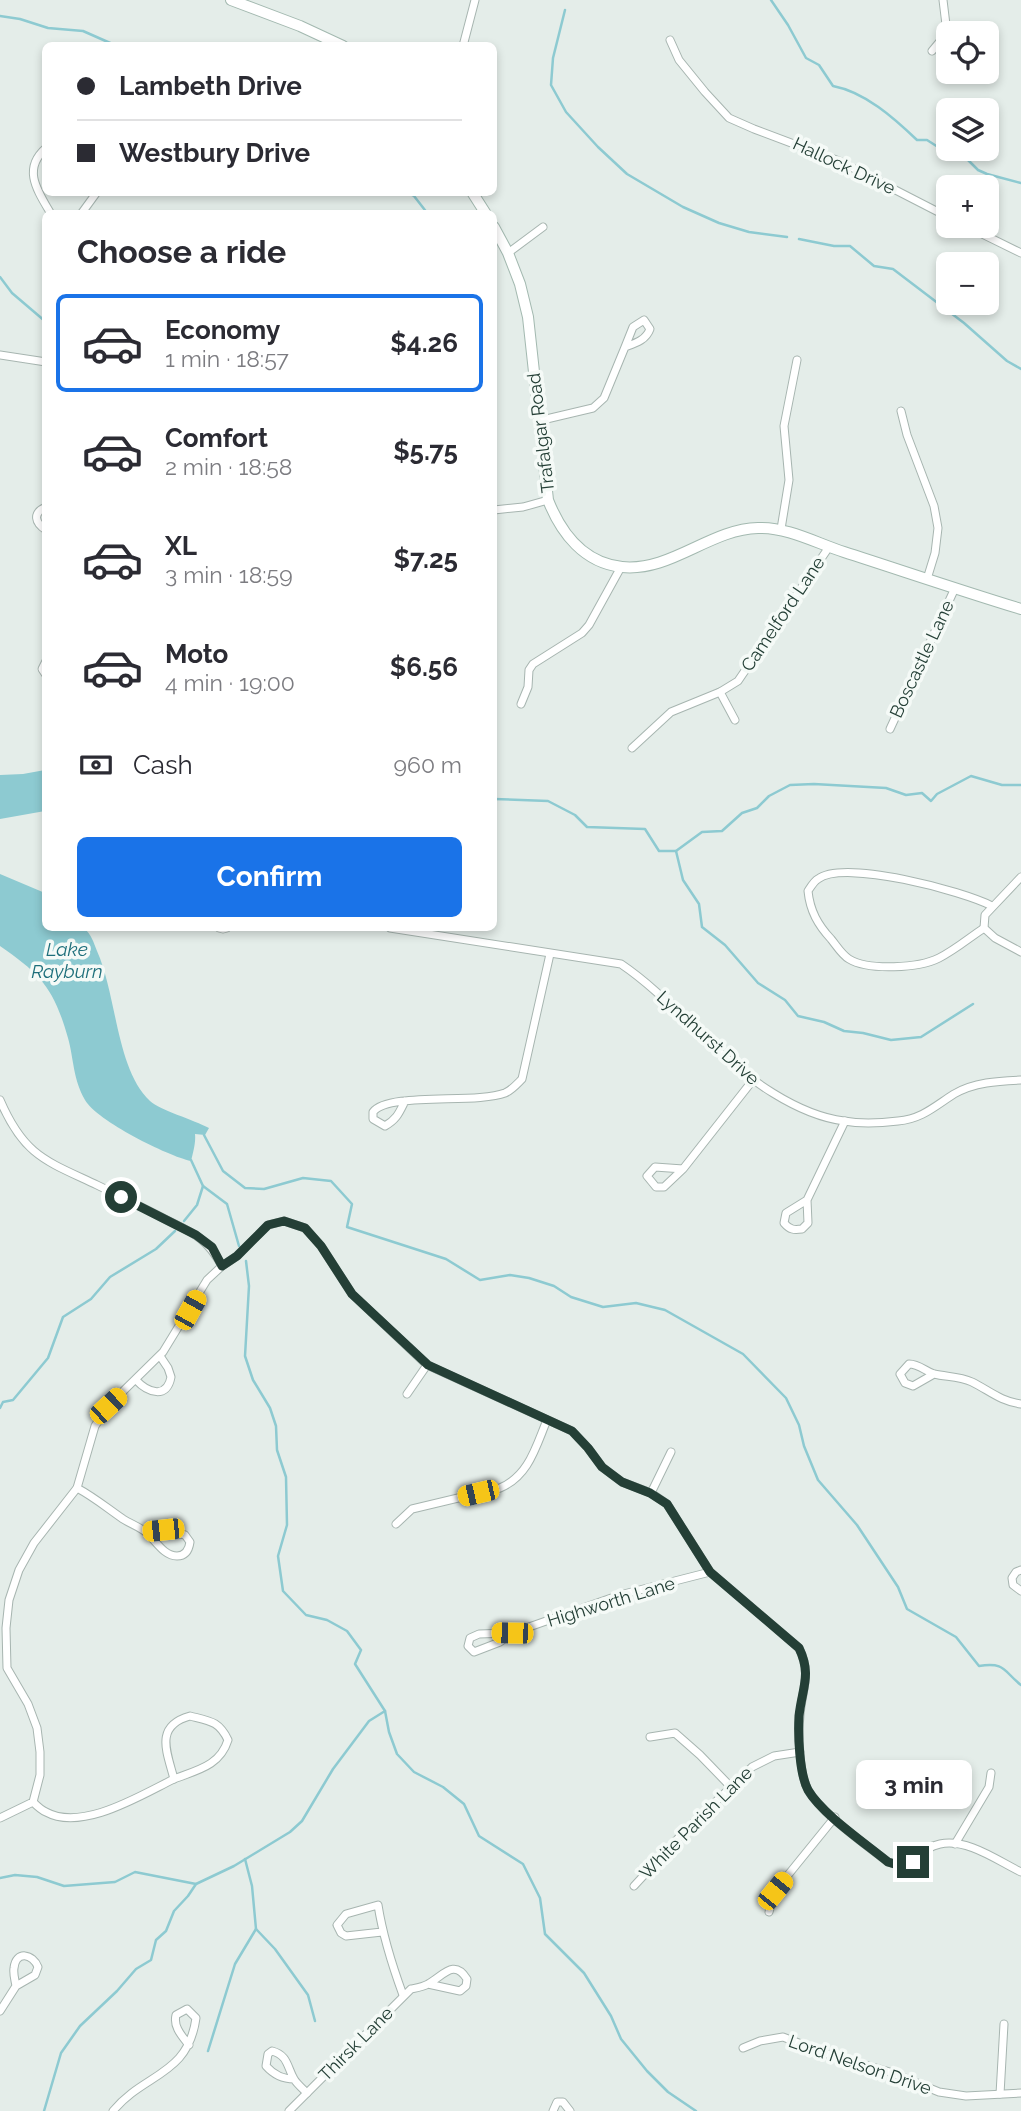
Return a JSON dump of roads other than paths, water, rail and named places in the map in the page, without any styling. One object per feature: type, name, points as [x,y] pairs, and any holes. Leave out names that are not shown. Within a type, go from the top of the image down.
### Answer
[{"type":"street","points":[[231,0],[334,42]]},
{"type":"street","points":[[464,42],[475,0]]},
{"type":"street","points":[[932,51],[947,33],[943,0]]},
{"type":"street","name":"Hallock Drive","points":[[670,40],[680,60],[729,118],[839,161],[936,211]]},
{"type":"street","points":[[42,151],[36,156],[32,168],[39,192],[49,210]]},
{"type":"street","points":[[508,253],[543,227]]},
{"type":"street","name":"Trafalgar Road","points":[[497,233],[520,284],[528,317],[548,500],[556,521],[569,539],[584,552],[598,560],[621,567],[660,562],[739,529],[781,529],[1021,609]]},
{"type":"street","points":[[990,238],[1021,253]]},
{"type":"street","points":[[538,421],[593,408],[604,398],[625,346]]},
{"type":"street","points":[[0,355],[42,361]]},
{"type":"street","points":[[781,529],[789,480],[784,426],[797,360]]},
{"type":"street","points":[[901,411],[907,435],[934,506],[938,528],[935,553],[927,579]]},
{"type":"street","points":[[497,510],[523,507],[548,500]]},
{"type":"street","points":[[42,509],[35,517],[42,527]]},
{"type":"street","name":"Camelford Lane","points":[[632,748],[671,712],[720,692],[738,681],[829,547]]},
{"type":"street","points":[[520,704],[533,664],[582,633],[621,567]]},
{"type":"street","name":"Boscastle Lane","points":[[890,729],[955,588]]},
{"type":"street","points":[[720,692],[735,720]]},
{"type":"street","points":[[984,928],[937,959],[915,965],[869,965],[848,959],[832,941],[819,925],[809,905],[808,891],[818,878],[835,873],[862,874],[930,884],[992,906]]},
{"type":"street","points":[[984,928],[985,915],[1021,877]]},
{"type":"street","points":[[984,928],[995,938],[1021,952]]},
{"type":"street","name":"Lyndhurst Drive","points":[[408,931],[621,964],[641,977],[714,1048],[753,1080],[812,1111],[845,1121],[900,1121],[920,1117],[955,1093],[976,1085],[1021,1080]]},
{"type":"street","points":[[405,1101],[399,1116],[393,1122],[385,1126],[373,1119],[373,1112],[383,1104],[405,1101],[488,1098],[509,1092],[522,1079],[550,954]]},
{"type":"street","points":[[683,1169],[655,1167],[647,1176],[656,1187],[664,1187],[683,1169],[753,1080]]},
{"type":"street","points":[[0,1100],[20,1138],[36,1154],[55,1167],[196,1235],[212,1247],[222,1266]]},
{"type":"street","points":[[807,1200],[845,1121]]},
{"type":"street","points":[[0,1818],[33,1802],[40,1775],[37,1728],[28,1704],[7,1668],[6,1628],[9,1600],[19,1570],[34,1544],[77,1488],[95,1426],[108,1406],[160,1356],[206,1280],[237,1256],[268,1225],[284,1221],[305,1228],[321,1246],[352,1294],[428,1365],[572,1431],[602,1467],[622,1482],[650,1493],[667,1504],[710,1572],[799,1648],[807,1665],[799,1716],[800,1752],[807,1788],[821,1805],[888,1862],[901,1866],[913,1862],[925,1850],[941,1843],[963,1844],[1021,1872]]},
{"type":"street","points":[[136,1380],[150,1391],[162,1392],[166,1388],[172,1377],[160,1356]]},
{"type":"street","points":[[407,1394],[428,1365]]},
{"type":"street","points":[[934,1374],[971,1381],[1006,1402],[1021,1404]]},
{"type":"street","points":[[396,1524],[412,1509],[512,1483],[528,1465],[547,1420]]},
{"type":"street","points":[[650,1493],[671,1452]]},
{"type":"street","points":[[77,1488],[97,1498],[125,1520],[146,1532],[167,1553],[183,1555],[189,1549],[191,1542],[186,1535],[163,1530],[146,1532]]},
{"type":"street","points":[[1021,1570],[1012,1578],[1013,1585],[1021,1591]]},
{"type":"street","name":"Highworth Lane","points":[[512,1633],[480,1634],[470,1639],[468,1646],[474,1652],[484,1649],[512,1633],[620,1595],[692,1579],[710,1572]]},
{"type":"street","points":[[33,1802],[47,1813],[67,1818],[99,1814],[213,1764],[224,1753],[228,1740],[223,1729],[213,1721],[190,1716],[176,1720],[166,1731],[166,1747],[174,1779]]},
{"type":"street","points":[[650,1737],[675,1733],[701,1755],[731,1787]]},
{"type":"street","name":"White Parish Lane","points":[[634,1886],[731,1787],[762,1760],[800,1752]]},
{"type":"street","points":[[956,1844],[989,1787],[991,1773]]},
{"type":"street","points":[[769,1912],[775,1891],[835,1817]]},
{"type":"street","points":[[382,1931],[346,1936],[337,1925],[345,1914],[379,1905],[382,1931],[395,1978],[403,1995]]},
{"type":"street","name":"Thirsk Lane","points":[[289,2111],[411,1989],[428,1984],[446,1971],[456,1969],[462,1971],[467,1979],[466,1986],[460,1991],[428,1984]]},
{"type":"street","points":[[0,2011],[16,1986]]},
{"type":"street","points":[[113,2111],[133,2093],[170,2068],[184,2054],[189,2045],[196,2018],[187,2009],[176,2015],[175,2020],[189,2045]]},
{"type":"street","points":[[1000,2094],[1004,2024]]},
{"type":"street","name":"Lord Nelson Drive","points":[[743,2048],[760,2040],[783,2038],[890,2072],[939,2092],[967,2096],[1021,2093]]},
{"type":"street","points":[[294,2079],[273,2074],[266,2066],[268,2054],[272,2050],[285,2058],[294,2079],[307,2093]]},
{"type":"street","points":[[552,2111],[557,2102],[563,2102],[570,2111]]},
{"type":"water","points":[[42,771],[42,812],[0,819],[0,775]]},
{"type":"water","name":"Lake Rayburn","points":[[0,874],[42,892],[42,931],[89,933],[104,969],[130,1070],[139,1087],[155,1104],[209,1128],[205,1135],[195,1134],[191,1161],[134,1136],[103,1118],[92,1108],[81,1092],[63,1021],[51,995],[36,975],[0,946]]},
{"type":"waterway","points":[[771,0],[806,58],[819,65],[833,86],[868,100],[917,140],[927,140],[949,154],[965,157],[978,170],[987,174],[1021,183]]},
{"type":"waterway","points":[[565,10],[553,58],[551,85],[566,112],[598,147],[627,174],[683,207],[719,223],[749,232],[787,237]]},
{"type":"waterway","points":[[0,16],[48,28],[83,31],[108,42]]},
{"type":"waterway","points":[[414,196],[425,210]]},
{"type":"waterway","points":[[799,239],[834,246],[850,246],[874,266],[893,269],[964,323],[1007,361],[1021,369]]},
{"type":"waterway","points":[[0,277],[12,293],[42,319]]},
{"type":"waterway","points":[[497,799],[548,801],[575,815],[587,827],[645,829],[659,851],[676,851],[702,832],[722,831],[742,813],[757,808],[769,796],[790,785],[886,788],[906,795],[922,793],[931,801],[937,794],[971,776],[1002,785],[1021,785]]},
{"type":"waterway","points":[[676,851],[683,880],[699,904],[702,927],[725,945],[758,983],[785,1000],[798,1016],[824,1022],[844,1031],[891,1040],[921,1037],[973,1004]]},
{"type":"waterway","points":[[204,1135],[223,1171],[245,1188],[264,1189],[303,1178],[331,1181],[352,1204],[347,1227],[446,1259],[480,1280],[510,1275],[529,1278],[554,1286],[571,1297],[603,1307],[636,1303],[665,1310],[743,1354],[786,1398],[799,1425],[804,1446],[818,1480],[857,1525],[898,1587],[907,1609],[956,1637],[979,1666],[999,1667],[1021,1685]]},
{"type":"waterway","points":[[191,1160],[203,1186],[227,1204],[239,1246]]},
{"type":"waterway","points":[[184,1221],[197,1205],[203,1186]]},
{"type":"waterway","points":[[0,1408],[3,1402],[13,1400],[48,1358],[63,1317],[91,1299],[110,1277],[156,1249],[175,1231]]},
{"type":"waterway","points":[[246,1261],[249,1286],[245,1356],[253,1380],[270,1408],[276,1426],[277,1450],[286,1477],[287,1525],[278,1556],[283,1591],[306,1615],[327,1620],[347,1631],[361,1650],[355,1664],[385,1711],[397,1754],[414,1772],[443,1787],[464,1804],[479,1836],[523,1864],[540,1898],[545,1934],[584,1973],[611,2016],[621,2039],[647,2071],[668,2092],[696,2111]]},
{"type":"waterway","points":[[44,2111],[61,2053],[80,2026],[136,1969],[151,1960],[156,1940],[166,1931],[174,1911],[196,1884],[234,1866],[290,1832],[302,1821],[333,1769],[369,1721],[385,1711]]},
{"type":"waterway","points":[[208,2051],[235,1964],[256,1929],[252,1886],[245,1859]]},
{"type":"waterway","points":[[0,1878],[15,1875],[37,1877],[64,1886],[115,1882],[135,1872],[196,1884]]},
{"type":"waterway","points":[[256,1929],[275,1949],[308,1995],[315,2021]]}]
